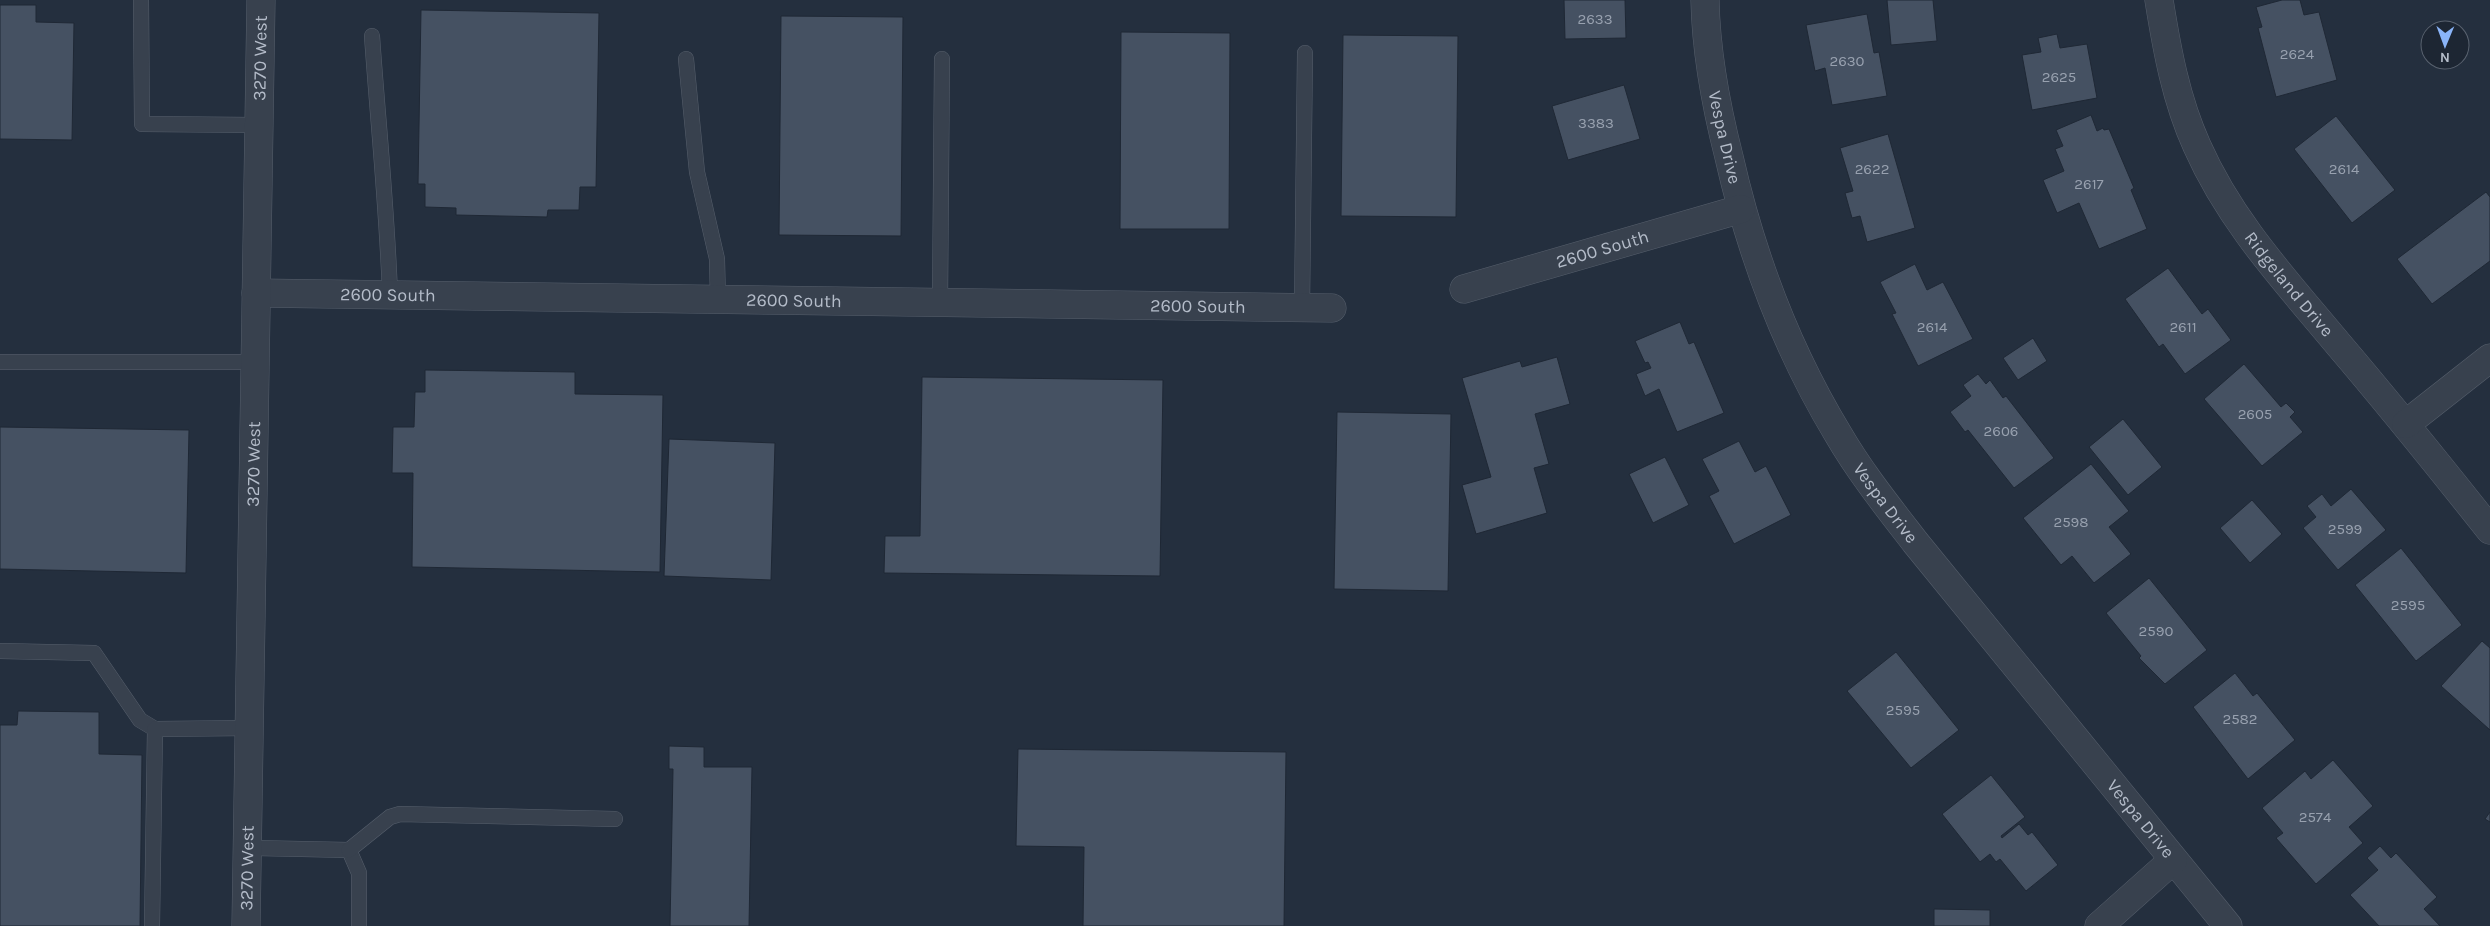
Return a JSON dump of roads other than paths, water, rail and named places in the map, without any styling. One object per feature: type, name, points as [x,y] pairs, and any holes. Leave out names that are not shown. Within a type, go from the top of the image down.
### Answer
[{"type":"street","name":"3270 West","points":[[246,926],[261,0]]},
{"type":"street","name":"Vespa Drive","points":[[1706,0],[1712,75],[1741,208],[1758,265],[1779,319],[1842,442],[1880,497],[2172,860],[2228,926]]},
{"type":"street","name":"Ridgeland Drive","points":[[2159,0],[2179,100],[2197,146],[2219,188],[2249,237],[2406,424],[2490,530]]},
{"type":"street","name":"2600 South","points":[[1464,289],[1741,208]]},
{"type":"street","name":"2600 South","points":[[256,294],[1332,308]]},
{"type":"street","points":[[2406,424],[2490,358]]},
{"type":"street","points":[[2099,926],[2172,860]]},
{"type":"lane","points":[[141,0],[142,124],[259,125]]},
{"type":"lane","points":[[372,36],[379,137],[388,217],[390,295]]},
{"type":"lane","points":[[1302,308],[1305,53]]},
{"type":"lane","points":[[686,59],[697,172],[717,259],[718,300]]},
{"type":"lane","points":[[940,303],[942,59]]},
{"type":"lane","points":[[0,362],[255,362]]},
{"type":"lane","points":[[0,651],[94,654],[140,720],[155,729],[250,728]]},
{"type":"lane","points":[[152,926],[155,729]]},
{"type":"lane","points":[[248,848],[348,850],[390,817],[400,814],[615,819]]},
{"type":"lane","points":[[348,850],[359,873],[359,926]]}]
